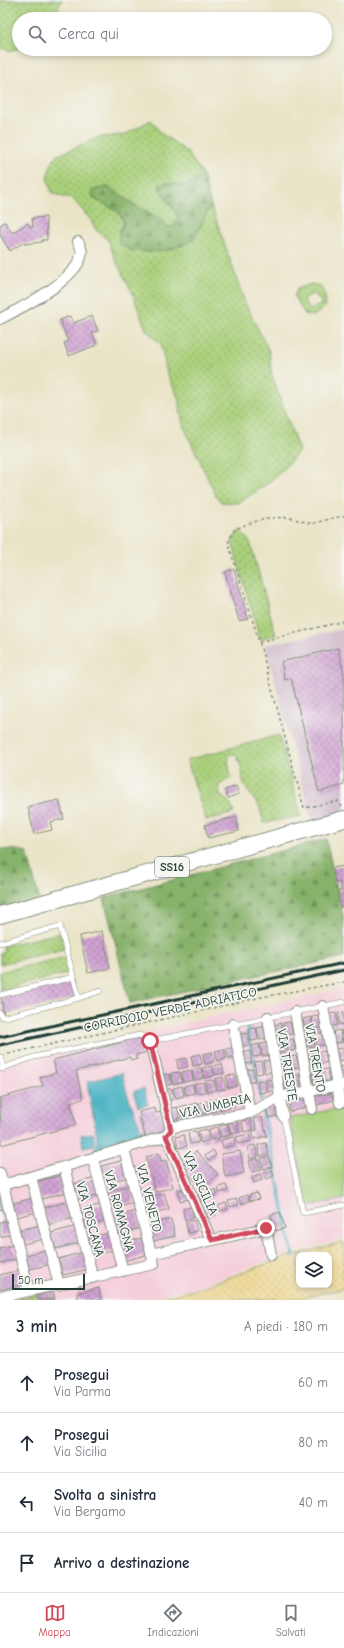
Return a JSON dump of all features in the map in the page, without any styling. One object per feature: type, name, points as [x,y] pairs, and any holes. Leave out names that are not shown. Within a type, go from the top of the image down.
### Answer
[{"type":"main road","name":"SS16","points":[[0,915],[344,819]]},
{"type":"street","points":[[0,319],[42,296],[66,277],[76,266],[81,257],[81,247],[78,242]]},
{"type":"street","points":[[324,1006],[340,1084],[340,1103]]},
{"type":"street","name":"VIA TRENTO","points":[[295,1012],[312,1109]]},
{"type":"street","name":"VIA TRIESTE","points":[[268,1017],[283,1116]]},
{"type":"street","points":[[233,1024],[250,1113]]},
{"type":"street","name":"VIA SICILIA","points":[[150,1041],[169,1133],[212,1240]]},
{"type":"street","name":"VIA UMBRIA","points":[[2,1186],[124,1149],[169,1133],[173,1127],[250,1113],[280,1097],[340,1084]]},
{"type":"street","name":"VIA VENETO","points":[[124,1149],[151,1254]]},
{"type":"street","name":"VIA ROMAGNA","points":[[92,1159],[123,1271]]},
{"type":"street","name":"VIA TOSCANA","points":[[64,1167],[93,1278]]},
{"type":"street","points":[[0,1174],[28,1291]]},
{"type":"street","points":[[31,1177],[59,1285]]},
{"type":"street","points":[[0,1297],[154,1264],[151,1254],[266,1228],[271,1255]]},
{"type":"lane","points":[[0,943],[60,926],[79,998]]},
{"type":"lane","points":[[0,995],[74,977]]},
{"type":"lane","points":[[0,1013],[2,1017],[5,1017],[79,998],[100,991]]},
{"type":"lane","points":[[1,1057],[2,1069],[34,1057],[140,1035],[150,1041],[344,1002]]},
{"type":"lane","points":[[283,1116],[303,1213],[344,1205]]},
{"type":"path","points":[[344,516],[328,518],[313,523],[290,518],[271,518],[251,522],[234,530],[228,543],[259,642],[304,808],[338,802],[344,809]]},
{"type":"path","points":[[259,642],[344,621]]},
{"type":"path","name":"CORRIDOIO VERDE ADRIATICO","points":[[8,1054],[262,997],[344,982]]},
{"type":"shaded area","points":[[344,629],[344,813],[312,822],[265,645]]},
{"type":"shaded area","points":[[344,988],[344,1239],[286,1254],[196,1287],[139,1300],[0,1300],[0,1063]]},
{"type":"green space","points":[[0,0],[62,0],[58,9],[59,12],[12,12],[12,50],[1,48]]},
{"type":"green space","points":[[151,120],[161,133],[187,152],[203,175],[189,184],[183,185],[170,183],[159,186],[162,194],[178,216],[174,227],[167,227],[161,219],[138,207],[108,187],[93,198],[119,212],[124,223],[119,233],[180,245],[190,239],[199,229],[211,205],[245,303],[269,351],[272,376],[299,451],[282,471],[263,487],[238,503],[221,502],[216,496],[183,425],[178,397],[167,374],[161,344],[146,330],[132,292],[115,259],[108,240],[96,230],[90,219],[71,197],[63,197],[52,193],[47,178],[51,164],[56,156],[99,137],[124,135]]},
{"type":"green space","points":[[203,175],[211,205],[194,239],[186,244],[168,250],[152,252],[132,251],[119,244],[119,233],[124,223],[119,212],[93,198],[92,190],[108,187],[138,207],[161,219],[167,227],[174,227],[178,216],[159,186],[170,183],[183,185],[189,184]]},
{"type":"green space","points":[[311,284],[320,286],[326,300],[326,304],[322,310],[313,316],[305,314],[294,297],[297,289]],"holes":[[[314,293],[322,304],[310,310],[303,299]]]},
{"type":"green space","points":[[240,530],[250,542],[276,635],[260,639],[232,542]]},
{"type":"green space","points":[[279,735],[301,816],[264,823],[260,808],[244,785],[241,766],[236,754],[230,754],[228,761],[231,778],[219,785],[220,795],[230,803],[234,813],[206,820],[187,760]]},
{"type":"green space","points":[[326,839],[344,920],[344,957],[130,1003],[104,898]]},
{"type":"green space","points":[[0,849],[27,852],[40,902],[0,912]]},
{"type":"green space","points":[[60,933],[64,949],[0,964],[0,953],[4,952],[3,946]]},
{"type":"green space","points":[[66,957],[70,973],[0,990],[0,972]]},
{"type":"green space","points":[[344,1107],[344,1199],[307,1206],[290,1118]]},
{"type":"green space","points":[[54,1290],[56,1300],[13,1300]]},
{"type":"sand","points":[[344,1242],[344,1288],[293,1300],[152,1300],[194,1290],[296,1254],[296,1288],[332,1288],[332,1252],[305,1252]]},
{"type":"water","points":[[122,1073],[127,1093],[145,1139],[93,1152],[97,1145],[97,1136],[87,1082]]},
{"type":"water","points":[[144,1088],[148,1105],[138,1107],[134,1091]]},
{"type":"water","points":[[93,1133],[95,1145],[83,1147],[81,1135]]},
{"type":"building","points":[[46,217],[47,240],[24,244],[24,242],[10,251],[0,235],[0,225],[5,222],[12,233],[28,223],[30,227],[33,227],[32,218]]},
{"type":"building","points":[[70,316],[73,323],[92,316],[98,331],[92,333],[97,345],[69,356],[64,343],[68,342],[60,320]]},
{"type":"building","points":[[234,569],[248,619],[239,621],[225,572]]},
{"type":"building","points":[[338,648],[344,674],[344,785],[319,792],[291,678],[285,680],[281,662]]},
{"type":"building","points":[[236,786],[239,794],[228,798],[225,790]]},
{"type":"building","points":[[59,800],[64,819],[50,822],[52,830],[34,834],[28,807]]},
{"type":"building","points":[[236,817],[239,831],[208,838],[205,825]]},
{"type":"building","points":[[344,866],[344,907],[340,907],[338,891],[341,891],[340,882],[335,883],[333,868]]},
{"type":"building","points":[[102,931],[110,968],[88,973],[80,936]]},
{"type":"building","points":[[72,979],[76,998],[4,1015],[1,997]]},
{"type":"building","points":[[344,1012],[344,1024],[340,1025],[338,1013]]},
{"type":"building","points":[[336,1013],[338,1025],[331,1026],[329,1014]]},
{"type":"building","points":[[319,1016],[321,1028],[314,1029],[312,1017]]},
{"type":"building","points":[[311,1017],[313,1029],[305,1030],[303,1019]]},
{"type":"building","points":[[290,1022],[292,1034],[285,1035],[283,1023]]},
{"type":"building","points":[[281,1023],[283,1035],[276,1036],[274,1025]]},
{"type":"building","points":[[265,1026],[267,1038],[260,1040],[257,1028]]},
{"type":"building","points":[[256,1028],[258,1040],[251,1041],[249,1029]]},
{"type":"building","points":[[340,1030],[342,1042],[334,1043],[332,1032]]},
{"type":"building","points":[[341,1030],[344,1030],[344,1043],[343,1043]]},
{"type":"building","points":[[247,1033],[249,1045],[241,1047],[239,1034]]},
{"type":"building","points":[[322,1033],[324,1045],[317,1046],[315,1034]]},
{"type":"building","points":[[313,1034],[315,1046],[308,1047],[306,1036]]},
{"type":"building","points":[[138,1038],[145,1043],[147,1052],[136,1055],[137,1059],[131,1060],[130,1057],[76,1071],[83,1099],[70,1102],[76,1125],[1,1145],[0,1098],[43,1086],[40,1077],[56,1073],[53,1060]]},
{"type":"building","points":[[293,1039],[295,1050],[288,1052],[286,1040]]},
{"type":"building","points":[[284,1040],[286,1052],[279,1053],[277,1041]]},
{"type":"building","points":[[267,1043],[269,1055],[262,1056],[260,1044]]},
{"type":"building","points":[[259,1044],[261,1056],[253,1057],[251,1046]]},
{"type":"building","points":[[235,1047],[237,1056],[228,1058],[226,1049]]},
{"type":"building","points":[[343,1048],[344,1060],[338,1061],[336,1049]]},
{"type":"building","points":[[224,1049],[226,1059],[217,1061],[215,1051]]},
{"type":"building","points":[[250,1051],[252,1063],[244,1064],[242,1052]]},
{"type":"building","points":[[325,1051],[327,1062],[320,1064],[318,1052]]},
{"type":"building","points":[[212,1052],[214,1062],[205,1064],[203,1054]]},
{"type":"building","points":[[317,1052],[319,1064],[311,1065],[309,1053]]},
{"type":"building","points":[[200,1054],[202,1064],[193,1066],[191,1056]]},
{"type":"building","points":[[296,1056],[299,1067],[291,1069],[289,1057]]},
{"type":"building","points":[[288,1057],[290,1069],[283,1070],[280,1058]]},
{"type":"building","points":[[186,1058],[188,1067],[178,1069],[177,1060]]},
{"type":"building","points":[[270,1060],[272,1072],[265,1073],[263,1061]]},
{"type":"building","points":[[261,1061],[263,1073],[256,1074],[254,1062]]},
{"type":"building","points":[[222,1064],[224,1073],[215,1075],[213,1066]]},
{"type":"building","points":[[211,1066],[214,1076],[204,1078],[202,1068]]},
{"type":"building","points":[[344,1066],[344,1078],[341,1079],[339,1067]]},
{"type":"building","points":[[201,1068],[203,1078],[194,1080],[192,1070]]},
{"type":"building","points":[[253,1069],[255,1081],[247,1083],[245,1070]]},
{"type":"building","points":[[328,1069],[330,1081],[323,1082],[321,1070]]},
{"type":"building","points":[[191,1070],[193,1080],[183,1082],[182,1072]]},
{"type":"building","points":[[320,1070],[322,1082],[314,1084],[312,1072]]},
{"type":"building","points":[[180,1072],[182,1082],[173,1084],[171,1073]]},
{"type":"building","points":[[170,1074],[172,1084],[162,1086],[160,1076]]},
{"type":"building","points":[[299,1074],[301,1086],[294,1087],[292,1076]]},
{"type":"building","points":[[235,1075],[237,1086],[228,1088],[226,1076]]},
{"type":"building","points":[[291,1076],[293,1087],[285,1089],[283,1077]]},
{"type":"building","points":[[223,1077],[226,1089],[217,1090],[215,1079]]},
{"type":"building","points":[[273,1079],[275,1090],[268,1092],[266,1080]]},
{"type":"building","points":[[213,1080],[215,1090],[207,1092],[205,1081]]},
{"type":"building","points":[[264,1080],[266,1092],[259,1093],[257,1081]]},
{"type":"building","points":[[203,1082],[205,1092],[196,1093],[194,1084]]},
{"type":"building","points":[[193,1084],[194,1093],[186,1095],[184,1086]]},
{"type":"building","points":[[182,1086],[184,1096],[176,1098],[173,1088]]},
{"type":"building","points":[[171,1088],[174,1099],[165,1101],[163,1090]]},
{"type":"building","points":[[332,1093],[334,1100],[317,1105],[315,1096]]},
{"type":"building","points":[[238,1094],[241,1105],[232,1107],[230,1096]]},
{"type":"building","points":[[228,1097],[230,1108],[221,1110],[219,1099]]},
{"type":"building","points":[[218,1099],[220,1110],[211,1112],[209,1100]]},
{"type":"building","points":[[305,1100],[307,1107],[290,1112],[289,1103]]},
{"type":"building","points":[[207,1101],[210,1112],[202,1114],[199,1103]]},
{"type":"building","points":[[197,1103],[200,1113],[191,1115],[189,1105]]},
{"type":"building","points":[[187,1105],[190,1115],[182,1117],[179,1107]]},
{"type":"building","points":[[278,1105],[281,1115],[268,1118],[266,1108]]},
{"type":"building","points":[[177,1107],[180,1118],[171,1120],[169,1109]]},
{"type":"building","points":[[155,1108],[156,1113],[162,1112],[166,1129],[164,1132],[146,1140],[139,1112]]},
{"type":"building","points":[[262,1117],[267,1136],[254,1139],[252,1131],[257,1130],[254,1119]]},
{"type":"building","points":[[250,1119],[253,1130],[244,1132],[242,1121]]},
{"type":"building","points":[[237,1121],[239,1132],[231,1134],[228,1123]]},
{"type":"building","points":[[227,1124],[230,1135],[221,1137],[219,1126]]},
{"type":"building","points":[[217,1127],[220,1138],[211,1140],[209,1129]]},
{"type":"building","points":[[207,1129],[209,1140],[201,1143],[198,1131]]},
{"type":"building","points":[[196,1131],[199,1142],[190,1144],[188,1133]]},
{"type":"building","points":[[249,1134],[251,1141],[238,1144],[236,1137]]},
{"type":"building","points":[[184,1135],[187,1146],[178,1148],[176,1137]]},
{"type":"building","points":[[234,1137],[235,1145],[223,1148],[221,1140]]},
{"type":"building","points":[[266,1143],[269,1154],[260,1156],[258,1145]]},
{"type":"building","points":[[255,1145],[258,1157],[250,1159],[247,1147]]},
{"type":"building","points":[[213,1150],[216,1155],[209,1161],[205,1156]]},
{"type":"building","points":[[196,1151],[218,1174],[203,1189],[181,1166]]},
{"type":"building","points":[[240,1151],[244,1173],[225,1177],[221,1154]]},
{"type":"building","points":[[159,1153],[161,1161],[166,1160],[173,1187],[155,1192],[146,1157]]},
{"type":"building","points":[[269,1156],[272,1167],[263,1169],[261,1158]]},
{"type":"building","points":[[258,1159],[261,1170],[252,1172],[249,1161]]},
{"type":"building","points":[[124,1160],[128,1177],[102,1184],[98,1167]]},
{"type":"building","points":[[272,1170],[274,1176],[266,1179],[264,1173]]},
{"type":"building","points":[[260,1174],[262,1180],[254,1183],[252,1177]]},
{"type":"building","points":[[62,1175],[67,1192],[41,1199],[36,1182]]},
{"type":"building","points":[[95,1178],[100,1195],[74,1202],[69,1185]]},
{"type":"building","points":[[130,1185],[134,1202],[108,1209],[104,1192]]},
{"type":"building","points":[[226,1185],[228,1191],[219,1193],[218,1187]]},
{"type":"building","points":[[186,1188],[188,1199],[180,1201],[178,1190]]},
{"type":"building","points":[[216,1189],[217,1195],[209,1198],[207,1192]]},
{"type":"building","points":[[164,1193],[169,1209],[142,1216],[138,1200]]},
{"type":"building","points":[[205,1193],[207,1199],[199,1202],[197,1196]]},
{"type":"building","points":[[257,1193],[259,1199],[250,1201],[249,1195]]},
{"type":"building","points":[[0,1195],[5,1209],[0,1210]]},
{"type":"building","points":[[247,1195],[249,1201],[241,1204],[239,1198]]},
{"type":"building","points":[[34,1198],[37,1212],[12,1218],[9,1204]]},
{"type":"building","points":[[237,1199],[238,1205],[230,1207],[228,1201]]},
{"type":"building","points":[[69,1201],[74,1218],[47,1225],[43,1208]]},
{"type":"building","points":[[226,1203],[228,1209],[220,1211],[218,1206]]},
{"type":"building","points":[[102,1204],[107,1221],[81,1228],[76,1211]]},
{"type":"building","points":[[191,1207],[194,1218],[185,1220],[183,1209]]},
{"type":"building","points":[[214,1208],[215,1214],[207,1217],[205,1211]]},
{"type":"building","points":[[136,1211],[141,1228],[115,1235],[110,1218]]},
{"type":"building","points":[[280,1212],[285,1228],[275,1231],[271,1215]]},
{"type":"building","points":[[171,1219],[175,1236],[149,1242],[145,1226]]},
{"type":"building","points":[[8,1220],[11,1234],[0,1237],[0,1222]]},
{"type":"building","points":[[194,1220],[197,1231],[188,1233],[186,1222]]},
{"type":"building","points":[[41,1225],[44,1239],[19,1245],[16,1231]]},
{"type":"building","points":[[77,1226],[82,1242],[56,1249],[51,1233]]},
{"type":"building","points":[[111,1232],[116,1249],[90,1256],[85,1239]]},
{"type":"building","points":[[145,1237],[149,1254],[123,1261],[119,1244]]},
{"type":"building","points":[[13,1245],[17,1259],[0,1263],[0,1248]]},
{"type":"building","points":[[47,1250],[51,1264],[26,1270],[22,1256]]},
{"type":"building","points":[[84,1252],[89,1269],[63,1275],[58,1259]]},
{"type":"building","points":[[19,1270],[23,1284],[0,1290],[0,1275]]},
{"type":"building","points":[[99,1288],[101,1300],[79,1300],[77,1293]]},
{"type":"building","points":[[53,1291],[55,1299],[38,1300],[36,1295]]},
{"type":"waterway","points":[[247,1027],[261,1100]]},
{"type":"waterway","points":[[263,1110],[293,1257]]},
{"type":"railway","points":[[0,1037],[344,963]]},
{"type":"railway","points":[[0,1045],[344,970]]},
{"type":"route","points":[[150,1041],[171,1130],[166,1136],[212,1240],[266,1228]]}]
